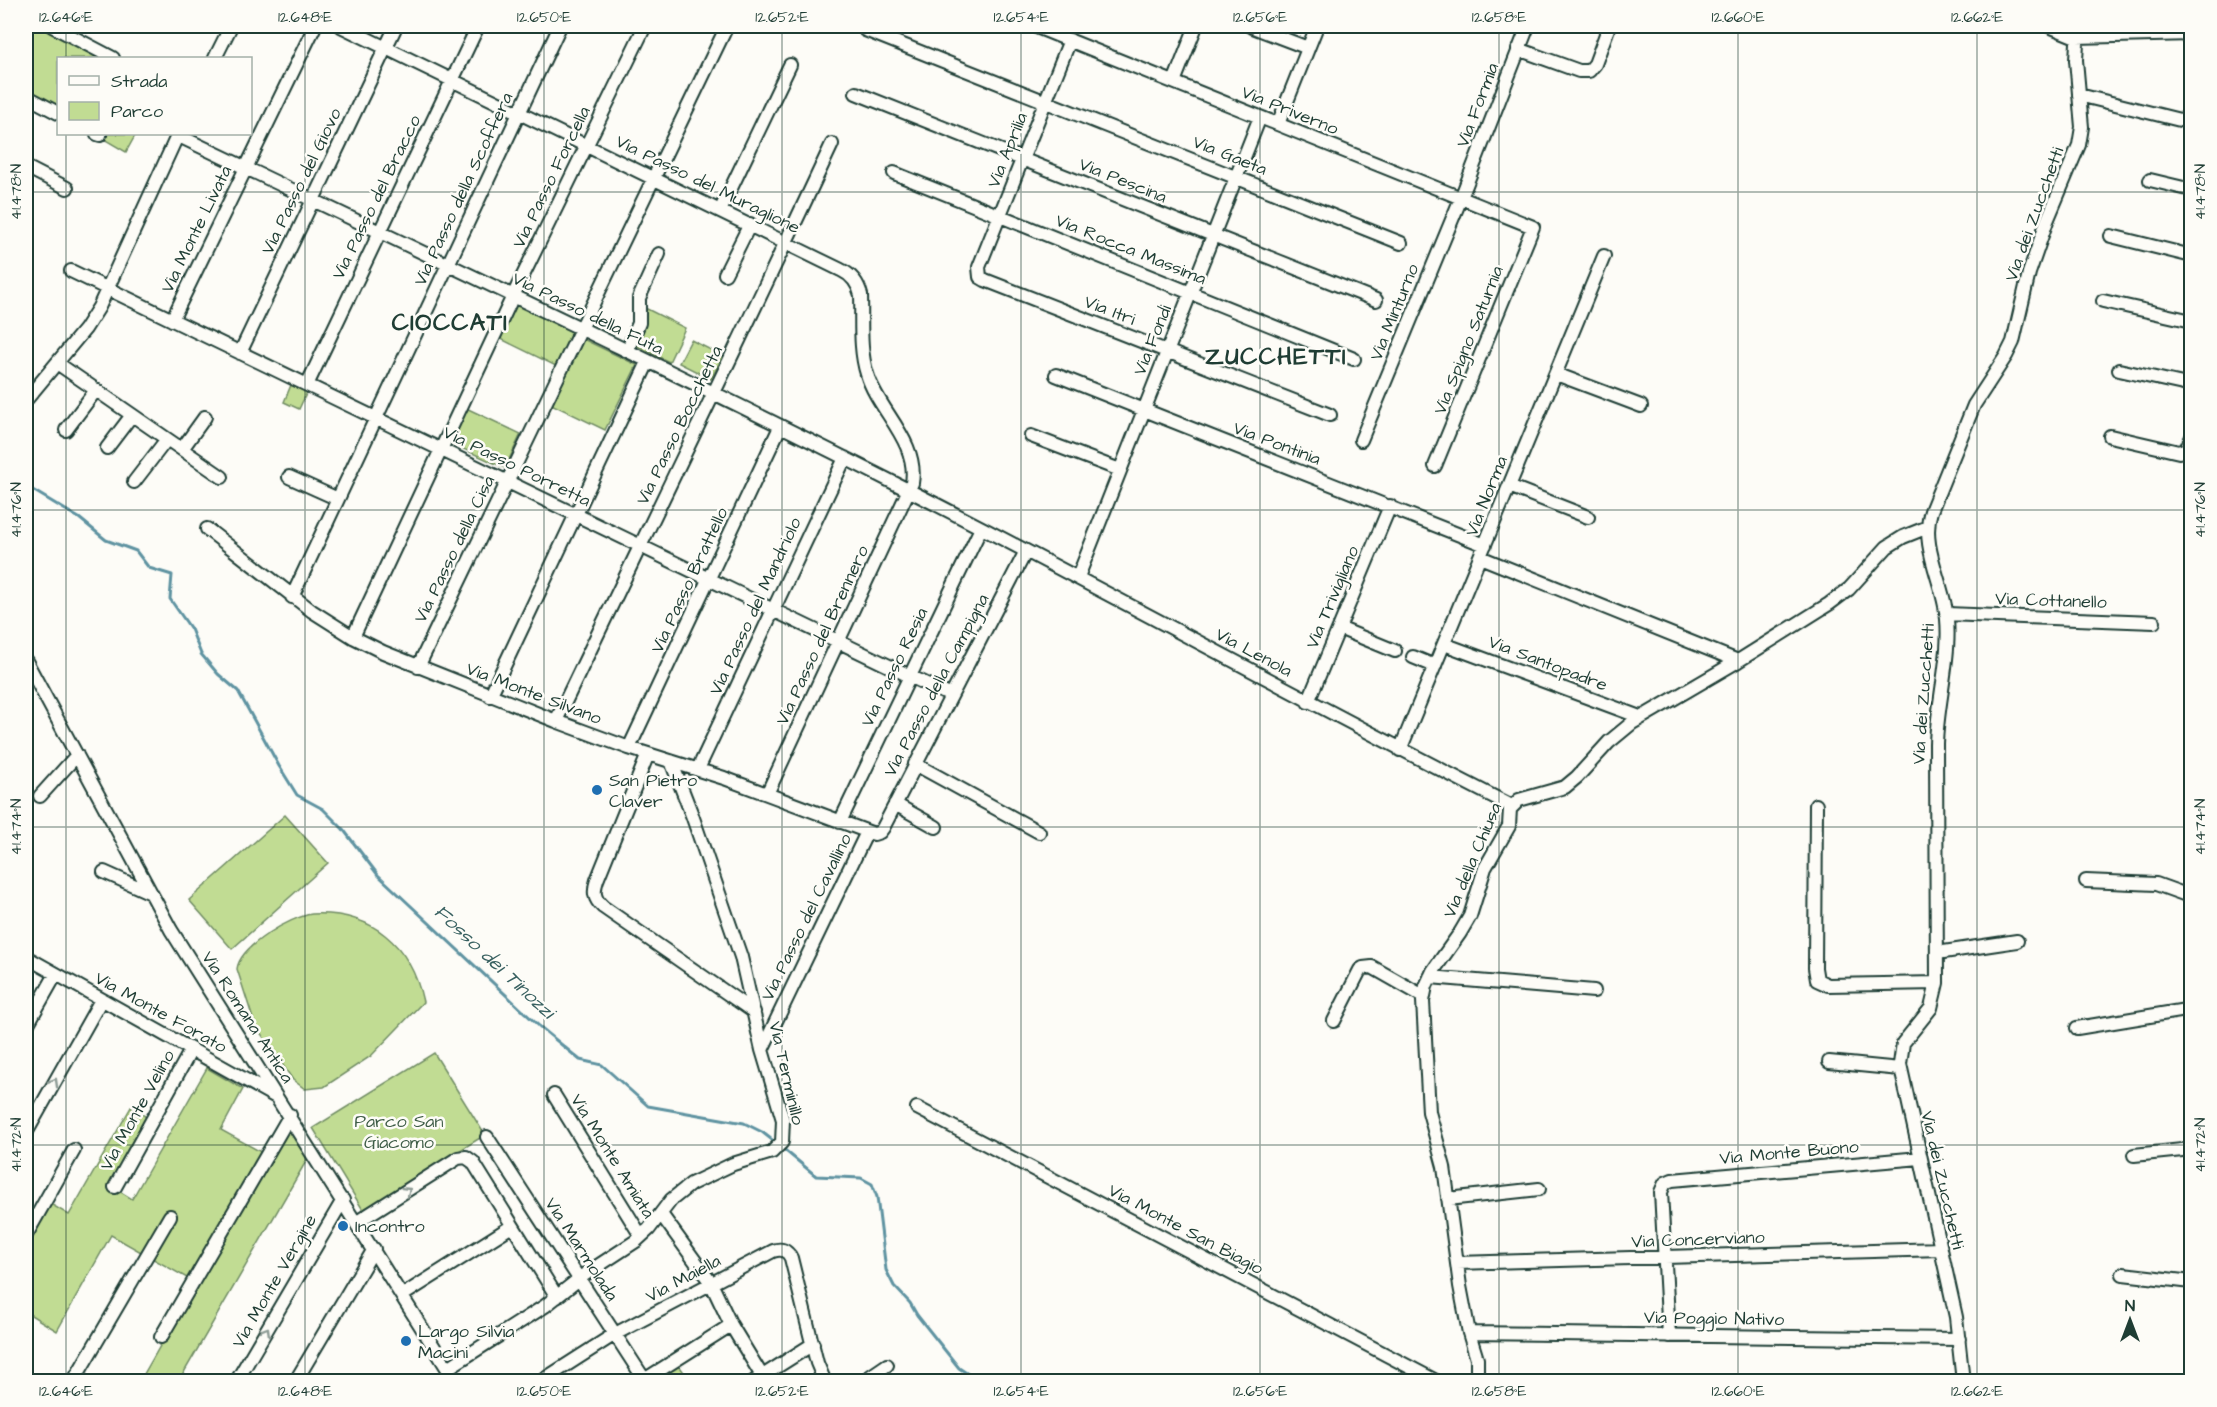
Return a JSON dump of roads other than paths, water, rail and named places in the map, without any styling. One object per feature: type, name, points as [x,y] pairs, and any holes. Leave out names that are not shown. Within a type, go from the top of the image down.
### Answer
[{"type":"street","points":[[52,26],[111,57]]},
{"type":"street","points":[[216,57],[231,26]]},
{"type":"street","name":"Via Monte Livata","points":[[172,320],[315,26]]},
{"type":"street","name":"Via Passo del Muraglione","points":[[341,26],[845,272],[857,284],[861,295],[866,370],[870,383],[909,453],[913,470],[910,491]]},
{"type":"street","name":"Via Passo del Giovo","points":[[240,353],[396,26]]},
{"type":"street","name":"Via Passo del Bracco","points":[[307,385],[478,26]]},
{"type":"street","name":"Via Passo della Scoffera","points":[[292,597],[560,26]]},
{"type":"street","name":"Via Passo Forcella","points":[[353,637],[513,296],[645,26]]},
{"type":"street","name":"Via Passo della Cisa","points":[[418,667],[727,26]]},
{"type":"street","name":"Via Priverno","points":[[1034,26],[1533,227]]},
{"type":"street","points":[[1174,82],[1196,26]]},
{"type":"street","points":[[1250,26],[1308,48]]},
{"type":"street","points":[[1278,124],[1317,26]]},
{"type":"street","name":"Via Formia","points":[[1461,198],[1528,26]]},
{"type":"street","points":[[1518,49],[1581,72],[1589,71],[1595,64],[1609,26]]},
{"type":"street","points":[[2049,26],[2077,31],[2192,34]]},
{"type":"street","name":"Via Gaeta","points":[[865,30],[1401,243]]},
{"type":"street","name":"Via dei Zucchetti","points":[[1962,1382],[1959,1339],[1900,1069],[1903,1043],[1931,1008],[1937,983],[1936,744],[1947,642],[1947,614],[1929,543],[1928,527],[1931,511],[1974,405],[2006,356],[2015,336],[2033,262],[2080,140],[2082,127],[2076,67],[2077,31]]},
{"type":"street","name":"Via Aprilia","points":[[979,274],[1070,40]]},
{"type":"street","points":[[720,209],[790,65]]},
{"type":"street","name":"Via Pescina","points":[[856,93],[1376,300]]},
{"type":"street","points":[[2079,95],[2192,123]]},
{"type":"street","points":[[26,96],[57,112]]},
{"type":"street","name":"Via Fondi","points":[[1078,577],[1260,117]]},
{"type":"street","points":[[26,400],[92,319],[108,289],[178,135]]},
{"type":"street","name":"Via Passo della Futa","points":[[180,135],[627,351],[981,528]]},
{"type":"street","name":"Via Passo Bocchetta","points":[[556,721],[714,395],[832,144]]},
{"type":"street","points":[[26,167],[67,188]]},
{"type":"street","name":"Via Rocca Massima","points":[[894,173],[1354,359]]},
{"type":"street","points":[[2150,180],[2192,190]]},
{"type":"street","name":"Via Minturno","points":[[1361,440],[1461,198]]},
{"type":"street","points":[[725,274],[750,224]]},
{"type":"street","name":"Via Spigno Saturnia","points":[[1435,466],[1533,227]]},
{"type":"street","points":[[2111,236],[2192,256]]},
{"type":"street","points":[[627,351],[639,323],[639,298],[659,254]]},
{"type":"street","name":"Via Norma","points":[[1400,750],[1604,256]]},
{"type":"street","name":"Via Passo Porretta","points":[[71,271],[947,694]]},
{"type":"street","name":"Via Itri","points":[[979,274],[985,280],[1330,415]]},
{"type":"street","points":[[2103,301],[2192,321]]},
{"type":"street","points":[[490,696],[648,362]]},
{"type":"street","points":[[57,363],[222,477]]},
{"type":"street","points":[[2119,370],[2192,386]]},
{"type":"street","points":[[1556,374],[1641,406]]},
{"type":"street","name":"Via Pontinia","points":[[1056,375],[1485,545]]},
{"type":"street","points":[[66,430],[96,390]]},
{"type":"street","points":[[108,448],[132,415]]},
{"type":"street","points":[[182,449],[205,417]]},
{"type":"street","name":"Via Passo Brattello","points":[[629,748],[780,428]]},
{"type":"street","points":[[1031,436],[1120,470]]},
{"type":"street","points":[[2110,436],[2179,452],[2186,449],[2192,437]]},
{"type":"street","points":[[134,482],[167,439]]},
{"type":"street","name":"Via Passo del Mandriolo","points":[[698,769],[845,458]]},
{"type":"street","points":[[289,477],[338,499]]},
{"type":"street","points":[[1509,486],[1588,517]]},
{"type":"street","name":"Via Passo del Brennero","points":[[767,794],[910,491]]},
{"type":"street","name":"Via Trivigliano","points":[[1308,702],[1390,506]]},
{"type":"street","name":"Via della Chiusa","points":[[1477,1382],[1477,1359],[1469,1333],[1456,1263],[1442,1155],[1429,1112],[1423,996],[1430,977],[1468,920],[1485,868],[1508,829],[1512,806],[1521,799],[1565,787],[1609,742],[1640,717],[1738,662],[1837,599],[1891,544],[1906,535],[1928,527]]},
{"type":"street","name":"Via Lenola","points":[[981,528],[1078,577],[1308,702],[1512,806]]},
{"type":"street","name":"Via Passo Resia","points":[[840,822],[981,528]]},
{"type":"street","name":"Via Monte Silvano","points":[[207,529],[292,597],[353,637],[418,667],[629,748],[698,769],[872,833]]},
{"type":"street","name":"Via Passo della Campigna","points":[[872,833],[882,830],[1026,551]]},
{"type":"street","points":[[1480,557],[1738,662]]},
{"type":"street","name":"Via Cottanello","points":[[1947,614],[2154,622]]},
{"type":"street","points":[[1339,628],[1395,651]]},
{"type":"street","name":"Via Santopadre","points":[[1444,644],[1640,717]]},
{"type":"street","points":[[1413,657],[1435,666]]},
{"type":"street","name":"Via Romana Antica","points":[[26,662],[171,930],[290,1115],[456,1382]]},
{"type":"street","points":[[648,754],[597,880],[595,898],[603,907],[754,1012]]},
{"type":"street","points":[[40,796],[77,755]]},
{"type":"street","name":"Via Terminillo","points":[[448,1368],[557,1298],[579,1278],[641,1236],[674,1197],[700,1179],[779,1146],[783,1120],[762,1050],[740,951],[671,761]]},
{"type":"street","points":[[915,764],[1039,832]]},
{"type":"street","points":[[895,804],[936,826]]},
{"type":"street","points":[[1816,805],[1815,969],[1817,980],[1827,985],[1937,983]]},
{"type":"street","name":"Via Passo del Cavallino","points":[[762,1050],[872,833]]},
{"type":"street","points":[[104,872],[151,893]]},
{"type":"street","points":[[2086,881],[2156,884],[2192,897]]},
{"type":"street","points":[[1937,953],[2017,941]]},
{"type":"street","name":"Via Monte Forato","points":[[26,957],[279,1099]]},
{"type":"street","points":[[1334,1021],[1363,968],[1372,967],[1423,996]]},
{"type":"street","points":[[26,1027],[56,974]]},
{"type":"street","points":[[1430,977],[1594,991]]},
{"type":"street","points":[[26,1133],[101,1000]]},
{"type":"street","points":[[2077,1028],[2192,1009]]},
{"type":"street","name":"Via Monte Velino","points":[[115,1187],[191,1050]]},
{"type":"street","points":[[1829,1062],[1900,1069]]},
{"type":"street","name":"Via Monte Amiata","points":[[554,1095],[641,1236]]},
{"type":"street","name":"Via Monte San Biagio","points":[[917,1108],[1437,1382]]},
{"type":"street","points":[[161,1337],[290,1115]]},
{"type":"street","name":"Via Marmolada","points":[[487,1137],[644,1381]]},
{"type":"street","points":[[2134,1155],[2192,1149]]},
{"type":"street","points":[[26,1235],[74,1150]]},
{"type":"street","points":[[357,1222],[458,1158],[464,1157],[471,1160],[557,1298]]},
{"type":"street","name":"Via Monte Buono","points":[[1665,1258],[1661,1192],[1663,1184],[1672,1180],[1920,1158]]},
{"type":"street","points":[[1448,1199],[1539,1189]]},
{"type":"street","name":"Via Monte Vergine","points":[[236,1382],[343,1200]]},
{"type":"street","points":[[661,1214],[711,1283],[757,1379],[813,1344],[817,1363],[825,1382]]},
{"type":"street","points":[[73,1382],[170,1216]]},
{"type":"street","points":[[403,1295],[512,1226]]},
{"type":"street","points":[[295,1382],[374,1249]]},
{"type":"street","name":"Via Concerviano","points":[[1456,1263],[1941,1249]]},
{"type":"street","name":"Via Maiella","points":[[540,1382],[615,1334],[775,1250],[784,1250],[791,1258],[813,1344]]},
{"type":"street","points":[[1665,1258],[1669,1336]]},
{"type":"street","points":[[2123,1274],[2192,1282]]},
{"type":"street","points":[[644,1381],[731,1325]]},
{"type":"street","name":"Via Poggio Nativo","points":[[1469,1333],[1959,1339]]},
{"type":"street","points":[[862,1382],[887,1365]]},
{"type":"waterway","name":"Fosso dei Tinozzi","points":[[26,486],[79,518],[106,540],[136,551],[149,568],[172,575],[170,599],[191,629],[201,654],[218,674],[238,691],[297,795],[323,809],[343,829],[378,875],[539,1026],[580,1060],[602,1065],[648,1106],[744,1123],[762,1132],[776,1143]]},
{"type":"waterway","name":"Fosso dei Tinozzi","points":[[781,1147],[816,1176],[861,1178],[872,1184],[877,1197],[886,1270],[894,1286],[910,1303],[959,1368],[980,1382]]},
{"type":"place","name":"San Pietro Claver","points":[[597,790]]},
{"type":"place","name":"Incontro","points":[[343,1226]]},
{"type":"place","name":"Largo Silvia Macini","points":[[406,1341]]},
{"type":"district","name":"CIOCCATI","points":[[450,322]]},
{"type":"district","name":"ZUCCHETTI","points":[[1276,356]]},
{"type":"park label","name":"Parco San Giacomo","points":[[399,1131]]}]
